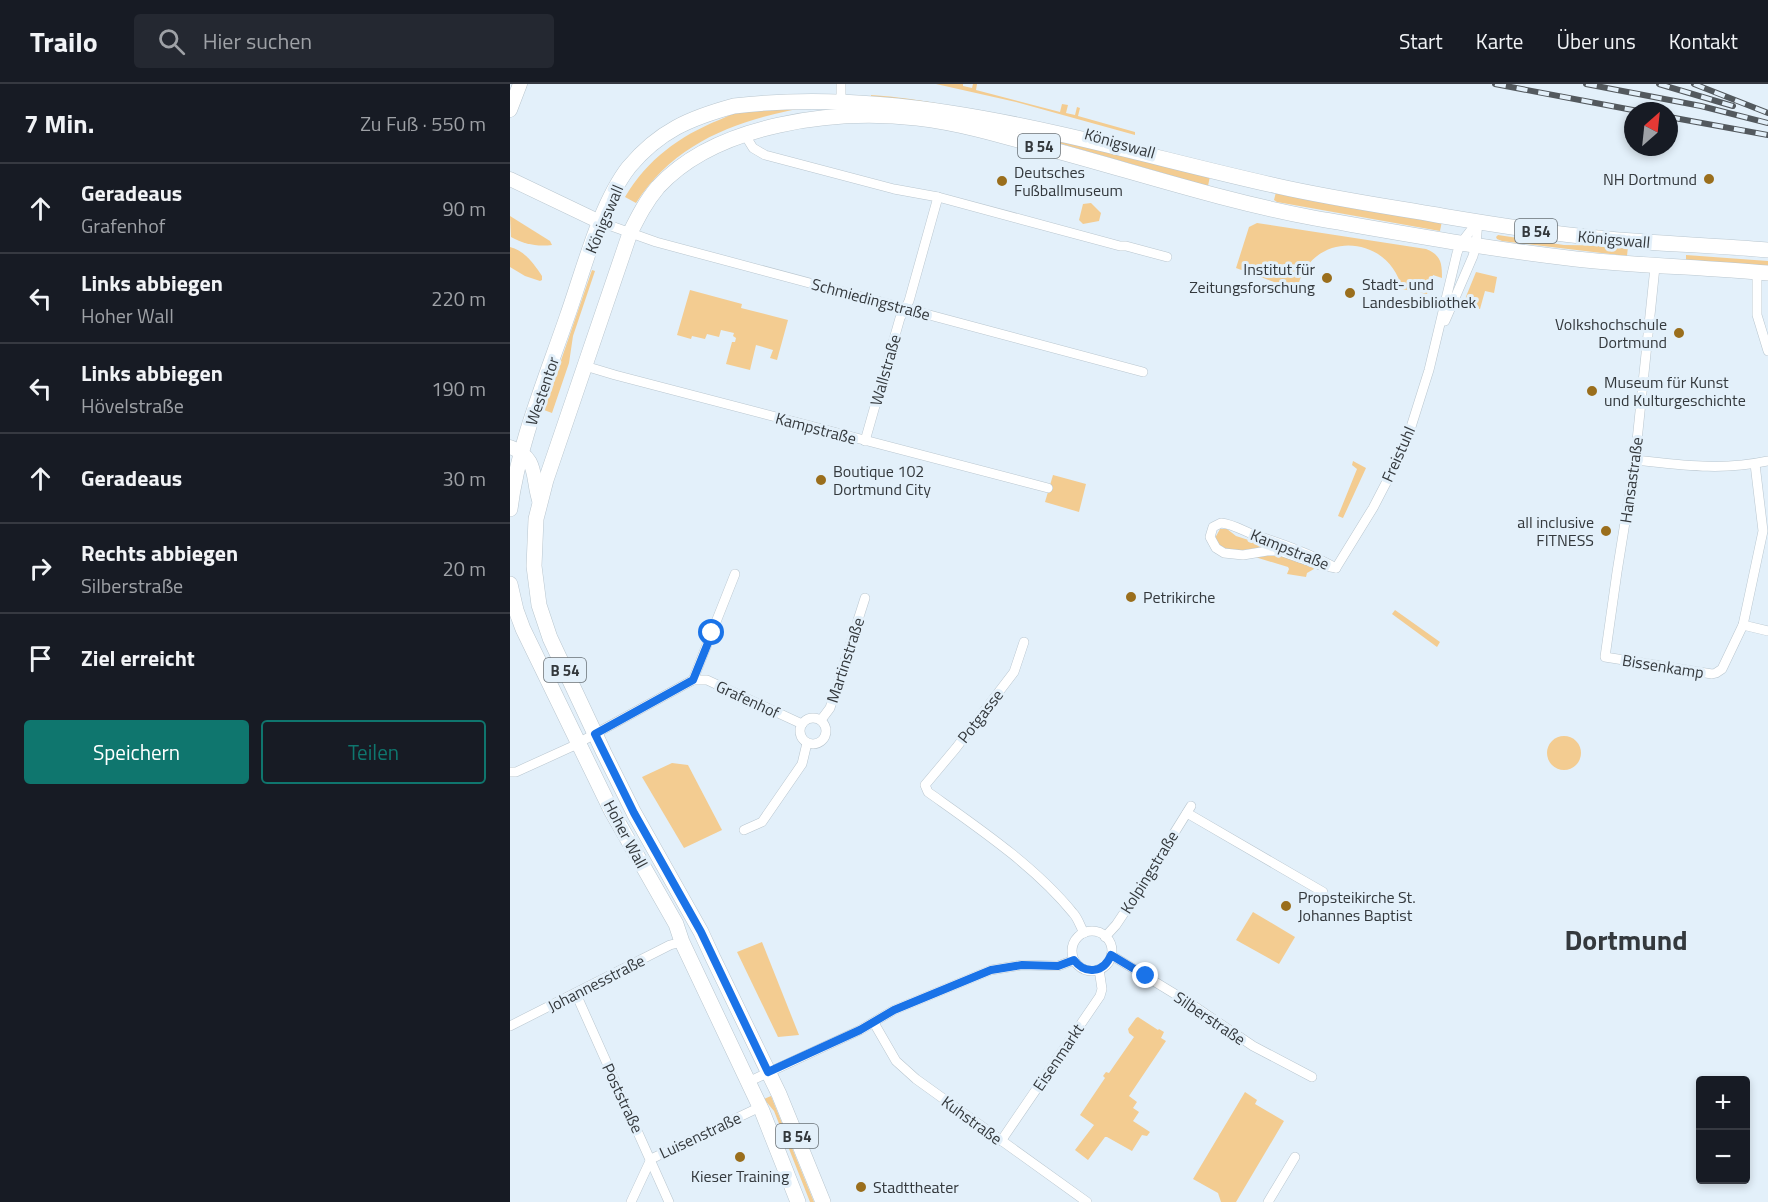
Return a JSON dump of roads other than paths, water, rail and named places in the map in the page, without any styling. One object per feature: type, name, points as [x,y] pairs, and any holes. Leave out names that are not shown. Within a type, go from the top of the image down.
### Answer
[{"type":"main road","name":"Königswall","points":[[563,330],[600,222],[615,189],[627,170],[655,142],[675,127],[696,117],[752,101],[841,87],[926,95],[978,105],[1277,186],[1478,221],[1594,238],[1768,250]]},
{"type":"main road","name":"Königswall","points":[[594,339],[630,233],[650,198],[672,174],[700,154],[745,135],[768,128],[841,117],[892,117],[940,122],[1019,140],[1233,201],[1303,216],[1468,244],[1558,257],[1655,267],[1762,273]]},
{"type":"main road","points":[[1655,267],[1678,244]]},
{"type":"main road","name":"Westentor","points":[[511,503],[520,468],[516,450],[563,330]]},
{"type":"main road","name":"Westentor","points":[[534,533],[553,458],[594,339]]},
{"type":"main road","points":[[510,509],[511,503]]},
{"type":"main road","name":"Hoher Wall","points":[[534,533],[534,566],[539,605],[550,638],[634,813],[701,932],[768,1072]]},
{"type":"main road","name":"Hoher Wall","points":[[510,584],[513,612],[623,832],[675,924],[748,1082]]},
{"type":"main road","name":"B 54","points":[[768,1072],[823,1202]]},
{"type":"main road","name":"B 54","points":[[748,1082],[798,1202]]},
{"type":"street","points":[[510,110],[519,84]]},
{"type":"street","points":[[841,87],[841,117]]},
{"type":"street","points":[[745,135],[753,147],[765,155],[894,189],[938,197],[1167,257]]},
{"type":"street","points":[[510,179],[600,222]]},
{"type":"street","name":"Wallstraße","points":[[865,441],[900,318],[909,301],[938,197]]},
{"type":"street","name":"Freistuhl","points":[[1336,568],[1401,454],[1420,402],[1439,331],[1452,269],[1468,244],[1478,221]]},
{"type":"street","name":"Freistuhl","points":[[1439,331],[1452,307],[1468,244],[1478,221]]},
{"type":"street","name":"Schmiedingstraße","points":[[600,222],[656,242],[1143,372]]},
{"type":"street","name":"Hansastraße","points":[[1605,657],[1635,460],[1655,267]]},
{"type":"street","points":[[1762,273],[1757,315],[1768,351]]},
{"type":"street","name":"Kampstraße","points":[[585,366],[1048,488]]},
{"type":"street","points":[[520,468],[553,458]]},
{"type":"street","points":[[1635,460],[1704,468],[1722,468],[1768,461]]},
{"type":"street","name":"Bissenkamp","points":[[1605,657],[1716,674],[1722,669],[1743,625],[1763,531],[1755,464]]},
{"type":"street","name":"Westentor","points":[[520,468],[540,502]]},
{"type":"street","name":"Kampstraße","points":[[1228,524],[1312,555],[1336,568],[1280,551],[1267,550],[1243,555],[1224,553],[1214,546],[1210,532],[1216,525],[1228,524]]},
{"type":"street","name":"Grafenhof","points":[[693,680],[735,574]]},
{"type":"street","name":"Martinstraße","points":[[821,720],[830,708],[865,598]]},
{"type":"street","points":[[1743,625],[1768,631]]},
{"type":"street","name":"Potgasse","points":[[1024,642],[1014,672],[925,785],[928,792],[993,839],[1035,874],[1075,914],[1084,933]]},
{"type":"street","name":"Grafenhof","points":[[510,772],[516,772],[579,743],[693,680],[707,680],[801,724]]},
{"type":"street","points":[[809,718],[821,720],[826,731],[823,740],[816,744],[807,743],[800,734],[801,724],[809,718]]},
{"type":"street","points":[[744,830],[762,822],[802,764],[807,743]]},
{"type":"street","name":"Kolpingstraße","points":[[1106,937],[1132,901],[1189,809],[1323,892]]},
{"type":"street","points":[[1093,931],[1106,937],[1111,955],[1109,961],[1099,969],[1093,971],[1082,968],[1074,960],[1072,947],[1078,936],[1093,931]]},
{"type":"street","name":"Johannesstraße","points":[[510,1026],[670,945],[682,942]]},
{"type":"street","name":"Silberstraße","points":[[1111,955],[1188,1002],[1253,1046],[1312,1077]]},
{"type":"street","points":[[748,1082],[874,1023],[894,1010],[991,970],[1022,965],[1058,966],[1074,960]]},
{"type":"street","name":"Eisenmarkt","points":[[1000,1141],[1100,996],[1102,989],[1099,969]]},
{"type":"street","name":"Poststraße","points":[[576,994],[669,1202]]},
{"type":"street","name":"Kuhstraße","points":[[874,1023],[896,1061],[916,1079],[1087,1202]]},
{"type":"street","name":"Luisenstraße","points":[[631,1202],[651,1159],[760,1107]]},
{"type":"street","points":[[1268,1202],[1295,1157]]},
{"type":"railway","points":[[1495,84],[1624,108]]},
{"type":"railway","points":[[1586,84],[1701,106],[1768,123]]},
{"type":"railway","points":[[1659,84],[1733,106]]},
{"type":"railway","points":[[1694,84],[1768,113]]},
{"type":"railway","points":[[1678,119],[1768,135]]},
{"type":"place","name":"NH Dortmund","points":[[1709,179]]},
{"type":"place","name":"Deutsches Fußballmuseum","points":[[1002,181]]},
{"type":"place","name":"Institut für Zeitungsforschung","points":[[1327,278]]},
{"type":"place","name":"Stadt- und Landesbibliothek","points":[[1350,293]]},
{"type":"place","name":"Volkshochschule Dortmund","points":[[1679,333]]},
{"type":"place","name":"Museum für Kunst und Kulturgeschichte","points":[[1592,391]]},
{"type":"place","name":"Boutique 102 Dortmund City","points":[[821,480]]},
{"type":"place","name":"all inclusive FITNESS","points":[[1606,531]]},
{"type":"place","name":"Petrikirche","points":[[1131,597]]},
{"type":"place","name":"Propsteikirche St. Johannes Baptist","points":[[1286,906]]},
{"type":"place","name":"Kieser Training","points":[[740,1157]]},
{"type":"place","name":"Stadttheater","points":[[861,1187]]},
{"type":"district","name":"Dortmund","points":[[1626,939]]}]
